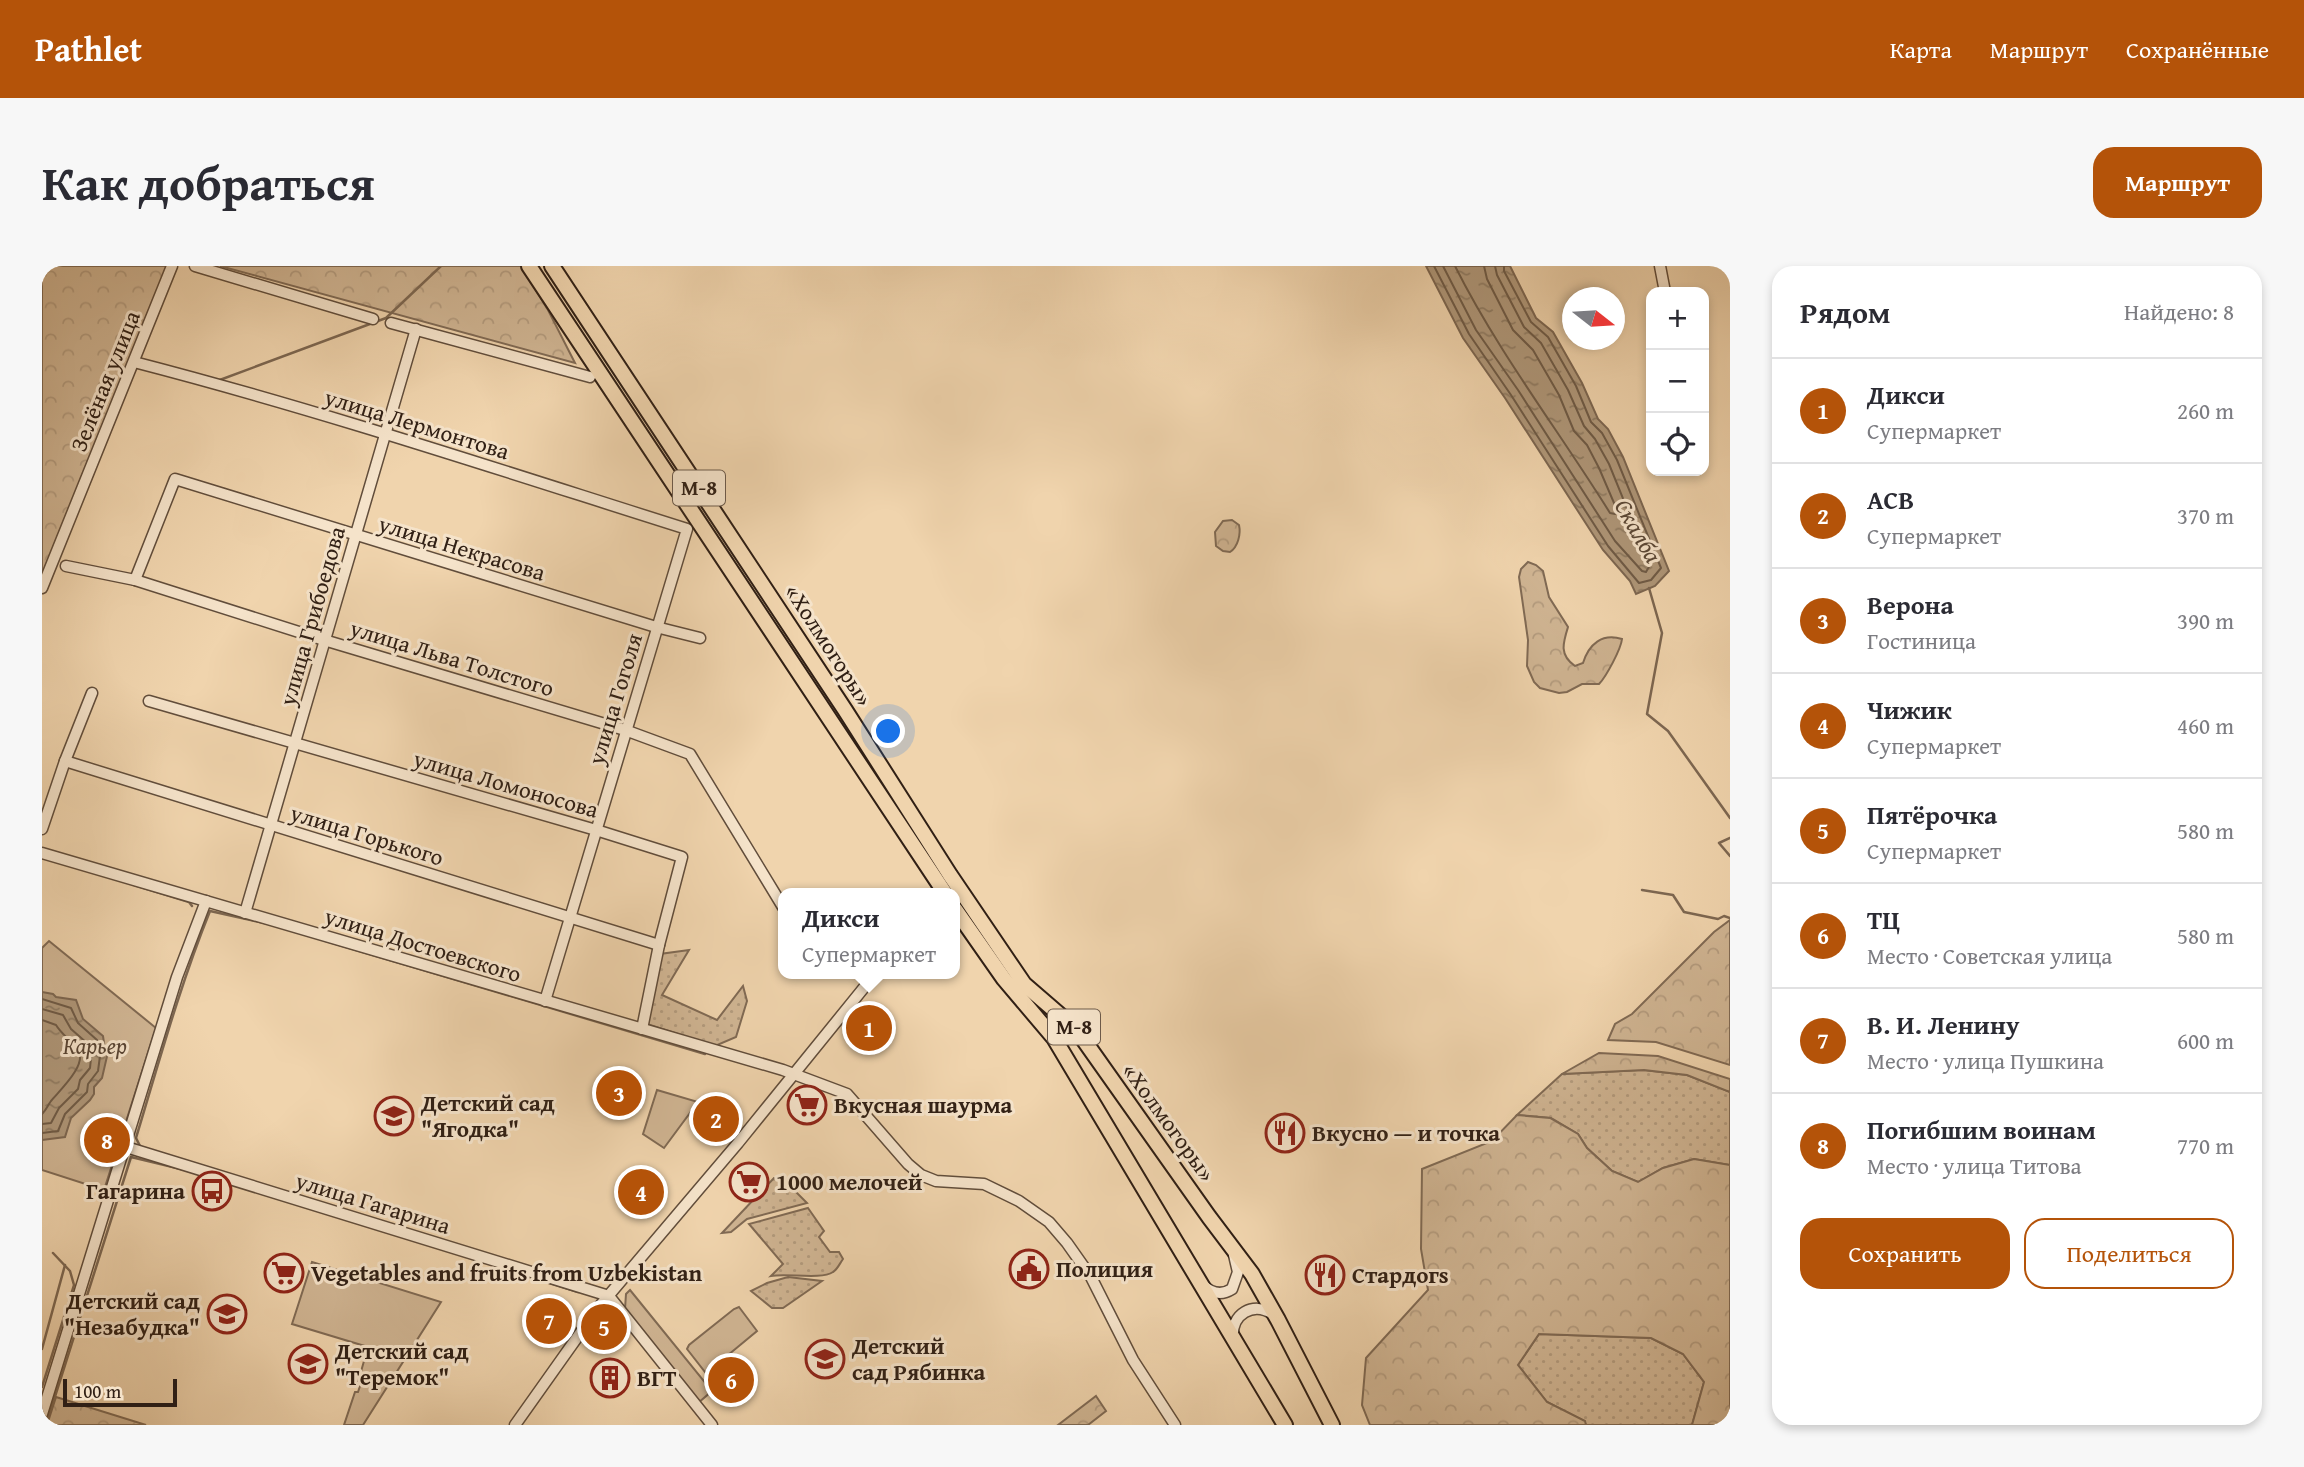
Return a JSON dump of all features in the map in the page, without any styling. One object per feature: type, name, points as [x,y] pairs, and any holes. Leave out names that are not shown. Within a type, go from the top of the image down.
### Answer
[{"type":"highway","name":"«Холмогоры»","points":[[529,266],[935,887]]},
{"type":"highway","name":"«Холмогоры»","points":[[552,266],[845,710],[959,888]]},
{"type":"highway","name":"«Холмогоры»","points":[[960,890],[1024,984],[1076,1029],[1252,1274],[1332,1425]]},
{"type":"highway","name":"М-8","points":[[960,916],[1004,979],[1054,1038],[1285,1425]]},
{"type":"street","name":"Зелёная улица","points":[[42,588],[173,266]]},
{"type":"street","points":[[195,266],[373,319]]},
{"type":"street","points":[[1660,266],[1664,287]]},
{"type":"street","points":[[391,323],[590,377]]},
{"type":"street","name":"улица Грибоедова","points":[[245,913],[416,329]]},
{"type":"street","name":"улица Лермонтова","points":[[134,362],[216,383],[385,433],[687,529]]},
{"type":"street","name":"улица Некрасова","points":[[135,580],[175,479],[656,627],[700,638]]},
{"type":"street","name":"улица Гоголя","points":[[545,1001],[687,529]]},
{"type":"street","name":"улица Льва Толстого","points":[[66,566],[135,580],[625,730],[690,754],[778,899]]},
{"type":"street","points":[[42,829],[92,693]]},
{"type":"street","name":"улица Ломоносова","points":[[149,701],[682,857],[659,945],[642,1028]]},
{"type":"street","name":"улица Горького","points":[[65,761],[659,945]]},
{"type":"street","name":"улица Достоевского","points":[[42,853],[642,1028],[794,1074],[847,1094],[908,1164],[921,1175],[936,1181],[984,1184],[1019,1201],[1049,1222],[1091,1277],[1133,1360],[1175,1425]]},
{"type":"street","points":[[42,1414],[177,977],[206,901]]},
{"type":"street","points":[[515,1425],[598,1308],[871,979]]},
{"type":"street","name":"улица Гагарина","points":[[126,1147],[609,1296]]},
{"type":"street","points":[[1195,1277],[1214,1292],[1221,1293],[1232,1289],[1238,1272],[1233,1249]]},
{"type":"street","points":[[609,1296],[712,1425]]},
{"type":"street","points":[[1236,1346],[1234,1324],[1244,1312],[1255,1308],[1266,1309],[1278,1320]]},
{"type":"green space","points":[[42,266],[167,266],[42,575]]},
{"type":"green space","points":[[220,266],[521,266],[548,310],[575,363]]},
{"type":"green space","points":[[1232,520],[1239,525],[1238,540],[1230,552],[1223,551],[1216,546],[1215,532],[1223,521]]},
{"type":"green space","points":[[1528,562],[1543,571],[1549,597],[1568,627],[1564,653],[1570,662],[1575,666],[1583,663],[1589,650],[1602,639],[1622,639],[1613,663],[1599,684],[1582,684],[1559,693],[1540,688],[1534,682],[1527,666],[1528,640],[1519,577],[1521,569]]},
{"type":"green space","points":[[1730,920],[1730,1065],[1656,1042],[1608,1040],[1615,1024],[1632,1014],[1714,932]]},
{"type":"green space","name":"Карьер","points":[[49,941],[156,1028],[104,1190],[42,1170],[42,948]]},
{"type":"green space","points":[[689,950],[662,995],[717,1020],[743,986],[747,1001],[736,1037],[715,1046],[647,1024],[660,954]]},
{"type":"green space","points":[[1599,1053],[1658,1056],[1730,1079],[1730,1092],[1687,1075],[1644,1070],[1562,1074]]},
{"type":"green space","points":[[1643,1070],[1687,1075],[1730,1092],[1730,1165],[1694,1159],[1663,1168],[1638,1182],[1612,1171],[1587,1148],[1578,1134],[1551,1118],[1517,1115],[1562,1074]]},
{"type":"green space","points":[[657,1090],[698,1102],[664,1148],[643,1134]]},
{"type":"green space","points":[[1517,1115],[1550,1118],[1578,1134],[1587,1148],[1612,1171],[1638,1182],[1663,1168],[1694,1159],[1730,1165],[1730,1425],[1692,1425],[1704,1382],[1683,1354],[1651,1338],[1539,1334],[1518,1365],[1547,1402],[1585,1421],[1586,1425],[1370,1425],[1362,1405],[1366,1358],[1428,1290],[1421,1249],[1422,1169],[1492,1141]]},
{"type":"green space","points":[[774,1178],[782,1178],[807,1203],[747,1219],[731,1232],[722,1233]]},
{"type":"green space","points":[[808,1208],[824,1231],[819,1237],[830,1252],[839,1252],[843,1259],[836,1270],[828,1274],[771,1276],[783,1264],[749,1224]]},
{"type":"green space","points":[[312,1262],[441,1302],[363,1425],[344,1425],[355,1392],[358,1392],[361,1383],[358,1382],[368,1347],[292,1324]]},
{"type":"green space","points":[[788,1277],[822,1281],[783,1308],[772,1308],[751,1291],[767,1283]]},
{"type":"green space","points":[[630,1290],[712,1391],[698,1403],[625,1309],[626,1294]]},
{"type":"green space","points":[[739,1307],[757,1331],[705,1372],[687,1349],[689,1345]]},
{"type":"green space","points":[[1539,1334],[1651,1338],[1683,1354],[1704,1382],[1692,1425],[1586,1425],[1584,1421],[1547,1402],[1518,1365]]},
{"type":"green space","points":[[1096,1396],[1106,1411],[1088,1425],[1058,1425]]},
{"type":"green space","points":[[56,1397],[146,1425],[47,1425]]},
{"type":"water","points":[[1426,266],[1510,266],[1536,318],[1553,332],[1582,383],[1598,419],[1608,429],[1623,457],[1669,571],[1655,586],[1636,594],[1630,581],[1603,550],[1463,338]]},
{"type":"water","points":[[42,992],[76,1000],[83,1019],[103,1036],[105,1050],[108,1052],[102,1078],[94,1087],[94,1094],[71,1118],[65,1137],[42,1140]]},
{"type":"waterway","points":[[217,381],[386,318],[441,266]]},
{"type":"waterway","name":"Скалба","points":[[1649,588],[1662,633],[1647,714],[1668,731],[1730,818]]},
{"type":"waterway","points":[[1730,838],[1719,843],[1730,856]]},
{"type":"waterway","points":[[134,885],[189,902],[192,906]]},
{"type":"waterway","points":[[1642,890],[1673,895],[1684,912],[1718,919],[1724,916],[1730,918]]},
{"type":"waterway","points":[[140,1146],[136,1138],[179,995],[210,911],[269,924]]},
{"type":"waterway","points":[[326,941],[705,1054]]},
{"type":"waterway","points":[[46,1425],[131,1157],[185,1170]]},
{"type":"waterway","points":[[42,1387],[74,1285],[70,1271],[53,1253]]},
{"type":"waterway","points":[[42,1349],[65,1265]]},
{"type":"waterway","points":[[544,1281],[578,1292]]},
{"type":"place","name":"Дикси","points":[[869,1028]]},
{"type":"place","name":"Верона","points":[[619,1093]]},
{"type":"place","name":"Вкусная шаурма","points":[[807,1105]]},
{"type":"place","name":"Детский сад \"Ягодка\"","points":[[394,1116]]},
{"type":"place","name":"АСВ","points":[[716,1119]]},
{"type":"place","name":"Вкусно — и точка","points":[[1285,1133]]},
{"type":"place","name":"Погибшим воинам","points":[[107,1140]]},
{"type":"place","name":"1000 мелочей","points":[[749,1182]]},
{"type":"place","name":"Гагарина","points":[[212,1191]]},
{"type":"place","name":"Чижик","points":[[641,1192]]},
{"type":"place","name":"Полиция","points":[[1029,1269]]},
{"type":"place","name":"Vegetables and fruits from Uzbekistan","points":[[284,1273]]},
{"type":"place","name":"Стардогs","points":[[1325,1275]]},
{"type":"place","name":"Детский сад \"Незабудка\"","points":[[227,1314]]},
{"type":"place","name":"В. И. Ленину","points":[[549,1321]]},
{"type":"place","name":"Пятёрочка","points":[[604,1327]]},
{"type":"place","name":"Детский сад Рябинка","points":[[825,1359]]},
{"type":"place","name":"Детский сад \"Теремок\"","points":[[308,1364]]},
{"type":"place","name":"ВГТ","points":[[610,1378]]},
{"type":"place","name":"ТЦ","points":[[731,1380]]}]
